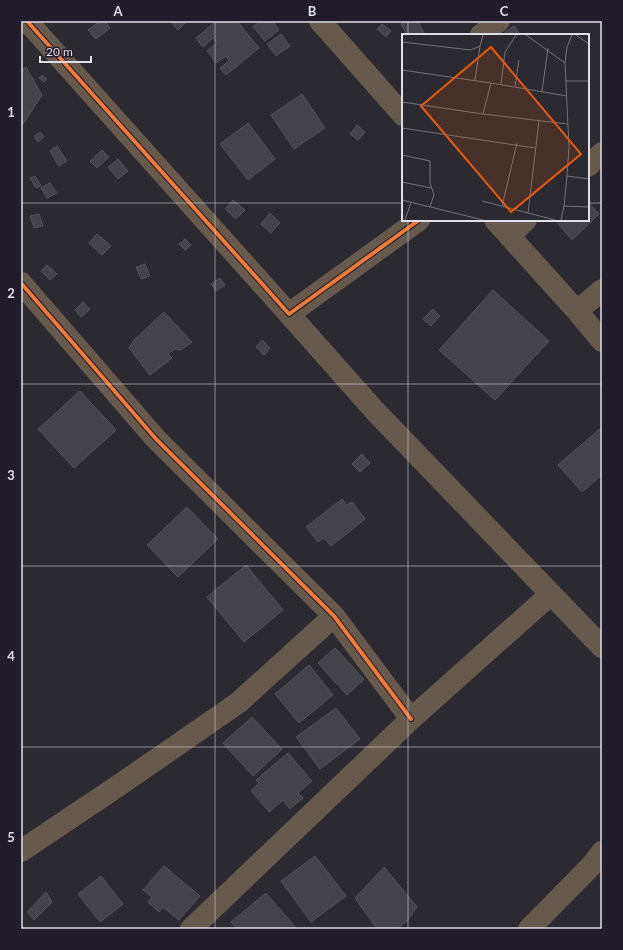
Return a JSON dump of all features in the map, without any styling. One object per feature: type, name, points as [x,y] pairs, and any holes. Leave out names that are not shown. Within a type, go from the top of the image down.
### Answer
[{"type":"street","points":[[27,21],[375,411],[602,647]]},
{"type":"street","points":[[320,21],[400,106]]},
{"type":"street","points":[[483,34],[499,21]]},
{"type":"street","points":[[589,165],[602,153]]},
{"type":"street","points":[[289,314],[418,221]]},
{"type":"street","points":[[523,221],[502,228],[602,341]]},
{"type":"street","points":[[21,283],[156,439],[334,616],[411,719]]},
{"type":"street","points":[[577,312],[602,290]]},
{"type":"street","points":[[191,929],[411,719],[551,594]]},
{"type":"street","points":[[21,850],[110,792],[238,703],[334,616]]},
{"type":"street","points":[[529,929],[591,866],[602,852]]},
{"type":"building","points":[[100,21],[105,21],[110,28],[96,39],[88,30]]},
{"type":"building","points":[[170,21],[187,21],[178,30]]},
{"type":"building","points":[[216,21],[237,21],[259,48],[226,75],[220,68],[229,61],[226,56],[216,63],[207,51],[217,43],[213,38],[203,47],[196,38]]},
{"type":"building","points":[[260,21],[273,21],[279,30],[265,41],[253,27]]},
{"type":"building","points":[[406,21],[418,21],[424,34],[406,34],[401,24]]},
{"type":"building","points":[[382,24],[391,31],[386,37],[377,29]]},
{"type":"building","points":[[514,26],[520,34],[506,34],[505,32]]},
{"type":"building","points":[[281,34],[290,46],[276,56],[267,44]]},
{"type":"building","points":[[26,67],[42,95],[21,127],[21,71]]},
{"type":"building","points":[[42,75],[47,79],[44,82],[39,78]]},
{"type":"building","points":[[302,94],[325,128],[294,149],[271,115]]},
{"type":"building","points":[[248,123],[275,159],[248,180],[220,144]]},
{"type":"building","points":[[357,125],[365,132],[358,140],[350,134]]},
{"type":"building","points":[[40,132],[44,137],[38,142],[34,136]]},
{"type":"building","points":[[57,146],[67,161],[59,166],[50,151]]},
{"type":"building","points":[[102,150],[109,157],[97,168],[90,161]]},
{"type":"building","points":[[118,159],[128,171],[118,179],[108,167]]},
{"type":"building","points":[[35,176],[41,186],[36,188],[30,178]]},
{"type":"building","points":[[50,183],[57,193],[47,198],[41,188]]},
{"type":"building","points":[[233,200],[245,210],[236,219],[225,209]]},
{"type":"building","points":[[589,203],[599,214],[572,240],[556,221],[589,221]]},
{"type":"building","points":[[270,213],[280,223],[271,233],[261,224]]},
{"type":"building","points":[[39,214],[43,226],[34,228],[30,216]]},
{"type":"building","points":[[97,234],[111,246],[102,255],[89,243]]},
{"type":"building","points":[[185,239],[191,245],[185,250],[179,244]]},
{"type":"building","points":[[145,264],[150,276],[141,279],[136,267]]},
{"type":"building","points":[[47,265],[57,274],[50,280],[41,271]]},
{"type":"building","points":[[220,278],[225,285],[216,291],[211,284]]},
{"type":"building","points":[[493,290],[549,341],[495,400],[439,350]]},
{"type":"building","points":[[83,302],[90,309],[81,317],[75,310]]},
{"type":"building","points":[[433,309],[440,316],[431,326],[423,319]]},
{"type":"building","points":[[164,312],[192,342],[181,350],[175,349],[168,354],[172,358],[150,375],[129,348],[134,340]]},
{"type":"building","points":[[262,340],[270,348],[264,355],[256,347]]},
{"type":"building","points":[[80,391],[116,430],[74,468],[38,429]]},
{"type":"building","points":[[602,427],[602,475],[582,492],[558,465]]},
{"type":"building","points":[[362,454],[370,463],[360,472],[352,464]]},
{"type":"building","points":[[342,499],[347,505],[352,502],[365,519],[331,546],[324,538],[318,542],[306,527]]},
{"type":"building","points":[[187,507],[218,539],[178,577],[147,545]]},
{"type":"building","points":[[246,565],[283,610],[244,642],[207,597]]},
{"type":"building","points":[[335,648],[364,679],[347,695],[318,663]]},
{"type":"building","points":[[309,665],[333,695],[299,723],[275,694]]},
{"type":"building","points":[[336,708],[360,739],[320,769],[296,737]]},
{"type":"building","points":[[252,717],[282,749],[253,776],[223,743]]},
{"type":"building","points":[[288,753],[312,781],[298,793],[303,798],[290,809],[283,800],[269,812],[251,791],[259,783],[256,780]]},
{"type":"building","points":[[315,856],[346,896],[311,922],[281,881]]},
{"type":"building","points":[[164,866],[200,896],[179,920],[163,907],[159,912],[148,902],[152,897],[143,890]]},
{"type":"building","points":[[384,867],[417,907],[407,921],[397,929],[377,929],[355,898]]},
{"type":"building","points":[[101,876],[123,904],[100,922],[78,894]]},
{"type":"building","points":[[46,892],[52,902],[34,920],[27,912]]},
{"type":"building","points":[[266,893],[297,929],[237,929],[231,922]]},
{"type":"cycle path","points":[[27,21],[289,314],[418,221]]},
{"type":"cycle path","points":[[21,283],[156,439],[334,616],[411,719]]}]
